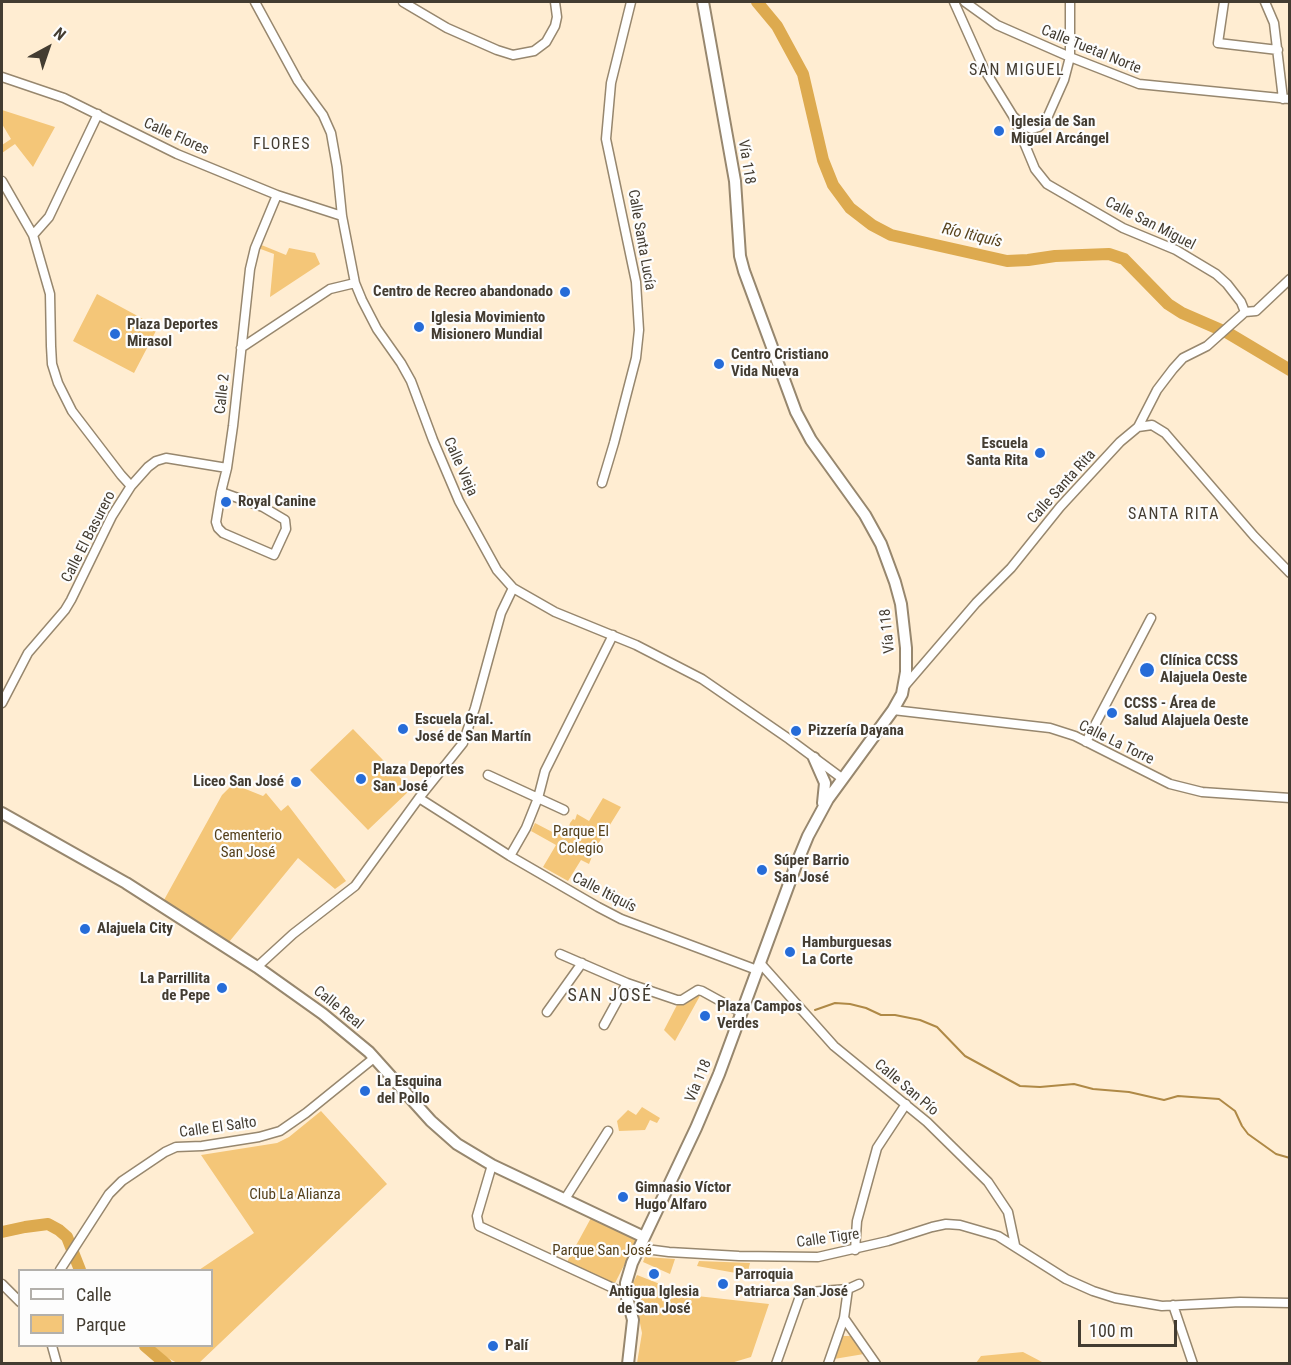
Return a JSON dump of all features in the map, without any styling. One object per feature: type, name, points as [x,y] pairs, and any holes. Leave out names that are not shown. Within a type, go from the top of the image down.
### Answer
[{"type":"main road","name":"Vía 118","points":[[626,1294],[628,1274],[638,1248],[696,1128],[719,1074],[796,865],[822,808],[894,710],[903,688],[906,672],[901,604],[887,559],[865,515],[811,440],[796,412],[744,271],[740,256],[735,181],[703,2]]},
{"type":"main road","points":[[814,758],[825,783],[822,808]]},
{"type":"main road","name":"Calle Real","points":[[2,813],[126,883],[257,967],[323,1014],[375,1058],[431,1121],[457,1144],[492,1165],[644,1237]]},
{"type":"main road","points":[[626,1294],[633,1320],[628,1364]]},
{"type":"street","name":"Calle Vieja","points":[[255,2],[298,81],[327,122],[338,167],[342,216],[355,283],[368,314],[411,381],[462,507],[489,558],[513,588],[555,612],[613,635],[678,665],[702,679],[843,779]]},
{"type":"street","points":[[403,2],[447,28],[513,55],[534,51],[546,42],[555,26],[557,16],[555,2]]},
{"type":"street","name":"Calle Santa Lucía","points":[[602,483],[633,368],[639,330],[636,282],[606,139],[611,82],[631,2]]},
{"type":"street","name":"Calle San Miguel","points":[[954,2],[984,69],[1012,116],[1035,169],[1047,184],[1123,228],[1176,250],[1216,274],[1241,302],[1245,312]]},
{"type":"street","name":"Calle Tuetal Norte","points":[[965,2],[997,25],[1139,84],[1286,99]]},
{"type":"street","points":[[1012,116],[1021,124],[1032,129],[1043,122],[1053,108],[1070,57],[1070,2]]},
{"type":"street","points":[[1224,2],[1218,43],[1278,50]]},
{"type":"street","points":[[1264,2],[1274,23],[1286,99]]},
{"type":"street","name":"Calle Flores","points":[[2,77],[64,98],[177,154],[277,195],[342,216]]},
{"type":"street","points":[[33,235],[50,217],[98,114]]},
{"type":"street","name":"Calle El Basurero","points":[[2,181],[33,235],[50,294],[52,363],[58,383],[72,411],[131,486],[112,516],[71,600],[28,653],[2,703]]},
{"type":"street","name":"Calle 2","points":[[221,492],[263,507],[285,520],[286,529],[274,555],[223,533],[216,522],[221,492],[227,468],[234,426],[250,269],[255,248],[277,195]]},
{"type":"street","points":[[1245,312],[1256,311],[1290,279]]},
{"type":"street","points":[[242,348],[330,289],[355,283]]},
{"type":"street","name":"Calle Santa Rita","points":[[903,688],[976,603],[1011,568],[1060,507],[1120,442],[1138,427],[1158,390],[1173,369],[1184,358],[1207,346],[1245,312]]},
{"type":"street","points":[[1138,427],[1152,424],[1165,433],[1254,536],[1290,573]]},
{"type":"street","points":[[131,486],[148,466],[166,458],[227,468]]},
{"type":"street","points":[[257,967],[292,934],[355,886],[419,798],[463,743],[501,613],[513,588]]},
{"type":"street","points":[[1086,742],[1151,618]]},
{"type":"street","points":[[510,856],[526,828],[538,798],[545,771],[613,635]]},
{"type":"street","name":"Calle La Torre","points":[[894,710],[1050,728],[1075,736],[1170,784],[1213,793],[1290,798]]},
{"type":"street","points":[[488,775],[564,810]]},
{"type":"street","name":"Calle Itiquís","points":[[419,798],[510,856],[621,919],[758,966]]},
{"type":"street","points":[[560,954],[627,984],[677,1000],[682,1000],[698,990],[702,991],[742,1013]]},
{"type":"street","points":[[547,1012],[582,963]]},
{"type":"street","name":"Calle San Pío","points":[[758,966],[834,1046],[906,1104],[996,1192],[1008,1212],[1015,1245]]},
{"type":"street","points":[[604,1025],[627,984]]},
{"type":"street","name":"Calle El Salto","points":[[61,1269],[109,1194],[120,1183],[165,1152],[176,1147],[202,1146],[259,1137],[280,1131],[375,1058]]},
{"type":"street","points":[[855,1250],[857,1221],[877,1148],[906,1104]]},
{"type":"street","points":[[565,1199],[608,1131]]},
{"type":"street","points":[[492,1165],[477,1216],[477,1223],[482,1228],[626,1294]]},
{"type":"street","name":"Calle Tigre","points":[[638,1248],[681,1253],[801,1258],[855,1250],[946,1224],[960,1225],[987,1232],[1015,1245],[1065,1279],[1093,1291],[1140,1303],[1290,1304]]},
{"type":"street","points":[[2,1284],[18,1300]]},
{"type":"street","points":[[776,1364],[800,1296],[809,1292],[848,1289],[859,1284]]},
{"type":"street","points":[[828,1364],[844,1318],[848,1289]]},
{"type":"street","points":[[1173,1305],[1192,1364]]},
{"type":"street","points":[[844,1318],[876,1364]]},
{"type":"street","points":[[52,1347],[57,1364]]},
{"type":"green space","points":[[2,110],[55,127],[33,167],[15,144],[2,153],[2,145],[11,139],[2,124]]},
{"type":"green space","points":[[259,244],[286,255],[289,248],[315,253],[320,264],[270,297],[274,254],[258,248]]},
{"type":"green space","name":"Plaza Deportes Mirasol","points":[[97,294],[158,327],[134,373],[73,341]]},
{"type":"green space","name":"Plaza Deportes San José","points":[[353,729],[411,789],[368,830],[310,770]]},
{"type":"green space","name":"Cementerio San José","points":[[233,784],[263,796],[266,793],[281,811],[288,805],[346,881],[335,889],[298,858],[229,942],[164,900],[222,795]]},
{"type":"green space","name":"Parque El Colegio","points":[[603,798],[621,807],[595,849],[589,864],[581,860],[568,881],[543,867],[556,845],[531,831],[535,823],[558,835],[562,830],[568,830],[577,814],[589,821]]},
{"type":"green space","points":[[701,994],[675,1041],[664,1030],[677,1005],[684,1005]]},
{"type":"green space","points":[[642,1107],[660,1118],[657,1123],[650,1120],[645,1130],[619,1131],[617,1121],[628,1110],[636,1115]]},
{"type":"green space","name":"Club La Alianza","points":[[321,1111],[387,1184],[199,1363],[177,1363],[155,1347],[213,1347],[213,1269],[200,1269],[254,1233],[201,1155],[277,1143],[289,1137]]},
{"type":"green space","name":"Parque San José","points":[[591,1218],[637,1240],[614,1285],[567,1262]]},
{"type":"green space","points":[[645,1257],[675,1259],[670,1274],[643,1262]]},
{"type":"green space","points":[[699,1261],[750,1263],[747,1275],[697,1266]]},
{"type":"green space","points":[[637,1275],[665,1286],[662,1301],[669,1303],[671,1296],[679,1294],[769,1304],[751,1357],[731,1363],[637,1363],[642,1333],[633,1289]]},
{"type":"green space","points":[[842,1336],[852,1336],[864,1354],[834,1359]]},
{"type":"green space","points":[[1023,1352],[1044,1363],[976,1363],[981,1356]]},
{"type":"waterway","name":"Río Itiquís","points":[[757,2],[777,26],[803,74],[823,160],[833,185],[850,208],[872,225],[891,235],[1007,261],[1109,254],[1124,259],[1168,304],[1182,313],[1228,333],[1290,370]]},
{"type":"waterway","points":[[815,1010],[835,1003],[850,1004],[881,1015],[920,1020],[937,1027],[965,1056],[1020,1086],[1074,1084],[1164,1100],[1178,1096],[1219,1099],[1235,1111],[1248,1134],[1276,1154],[1290,1158]]},
{"type":"waterway","points":[[2,1232],[48,1224],[67,1237],[80,1269]]},
{"type":"waterway","points":[[146,1347],[166,1364]]},
{"type":"place","name":"Iglesia de San Miguel Arcángel","points":[[999,131]]},
{"type":"place","name":"Centro de Recreo abandonado","points":[[565,292]]},
{"type":"place","name":"Iglesia Movimiento Misionero Mundial","points":[[419,327]]},
{"type":"place","name":"Plaza Deportes Mirasol","points":[[115,334]]},
{"type":"place","name":"Centro Cristiano Vida Nueva","points":[[719,364]]},
{"type":"place","name":"Escuela Santa Rita","points":[[1040,453]]},
{"type":"place","name":"Royal Canine","points":[[226,502]]},
{"type":"place","name":"Clínica CCSS Alajuela Oeste","points":[[1147,670]]},
{"type":"place","name":"CCSS - Área de Salud Alajuela Oeste","points":[[1112,713]]},
{"type":"place","name":"Escuela Gral. José de San Martín","points":[[403,729]]},
{"type":"place","name":"Pizzería Dayana","points":[[796,731]]},
{"type":"place","name":"Plaza Deportes San José","points":[[361,779]]},
{"type":"place","name":"Liceo San José","points":[[296,782]]},
{"type":"place","name":"Súper Barrio San José","points":[[762,870]]},
{"type":"place","name":"Alajuela City","points":[[85,929]]},
{"type":"place","name":"Hamburguesas La Corte","points":[[790,952]]},
{"type":"place","name":"La Parrillita de Pepe","points":[[222,988]]},
{"type":"place","name":"Plaza Campos Verdes","points":[[705,1016]]},
{"type":"place","name":"La Esquina del Pollo","points":[[365,1091]]},
{"type":"place","name":"Gimnasio Víctor Hugo Alfaro","points":[[623,1197]]},
{"type":"place","name":"Antigua Iglesia de San José","points":[[654,1274]]},
{"type":"place","name":"Parroquia Patriarca San José","points":[[723,1284]]},
{"type":"place","name":"Palí","points":[[493,1346]]},
{"type":"district","name":"SAN MIGUEL","points":[[1017,71]]},
{"type":"district","name":"FLORES","points":[[282,145]]},
{"type":"district","name":"SANTA RITA","points":[[1174,515]]},
{"type":"district","name":"SAN JOSÉ","points":[[610,996]]}]
